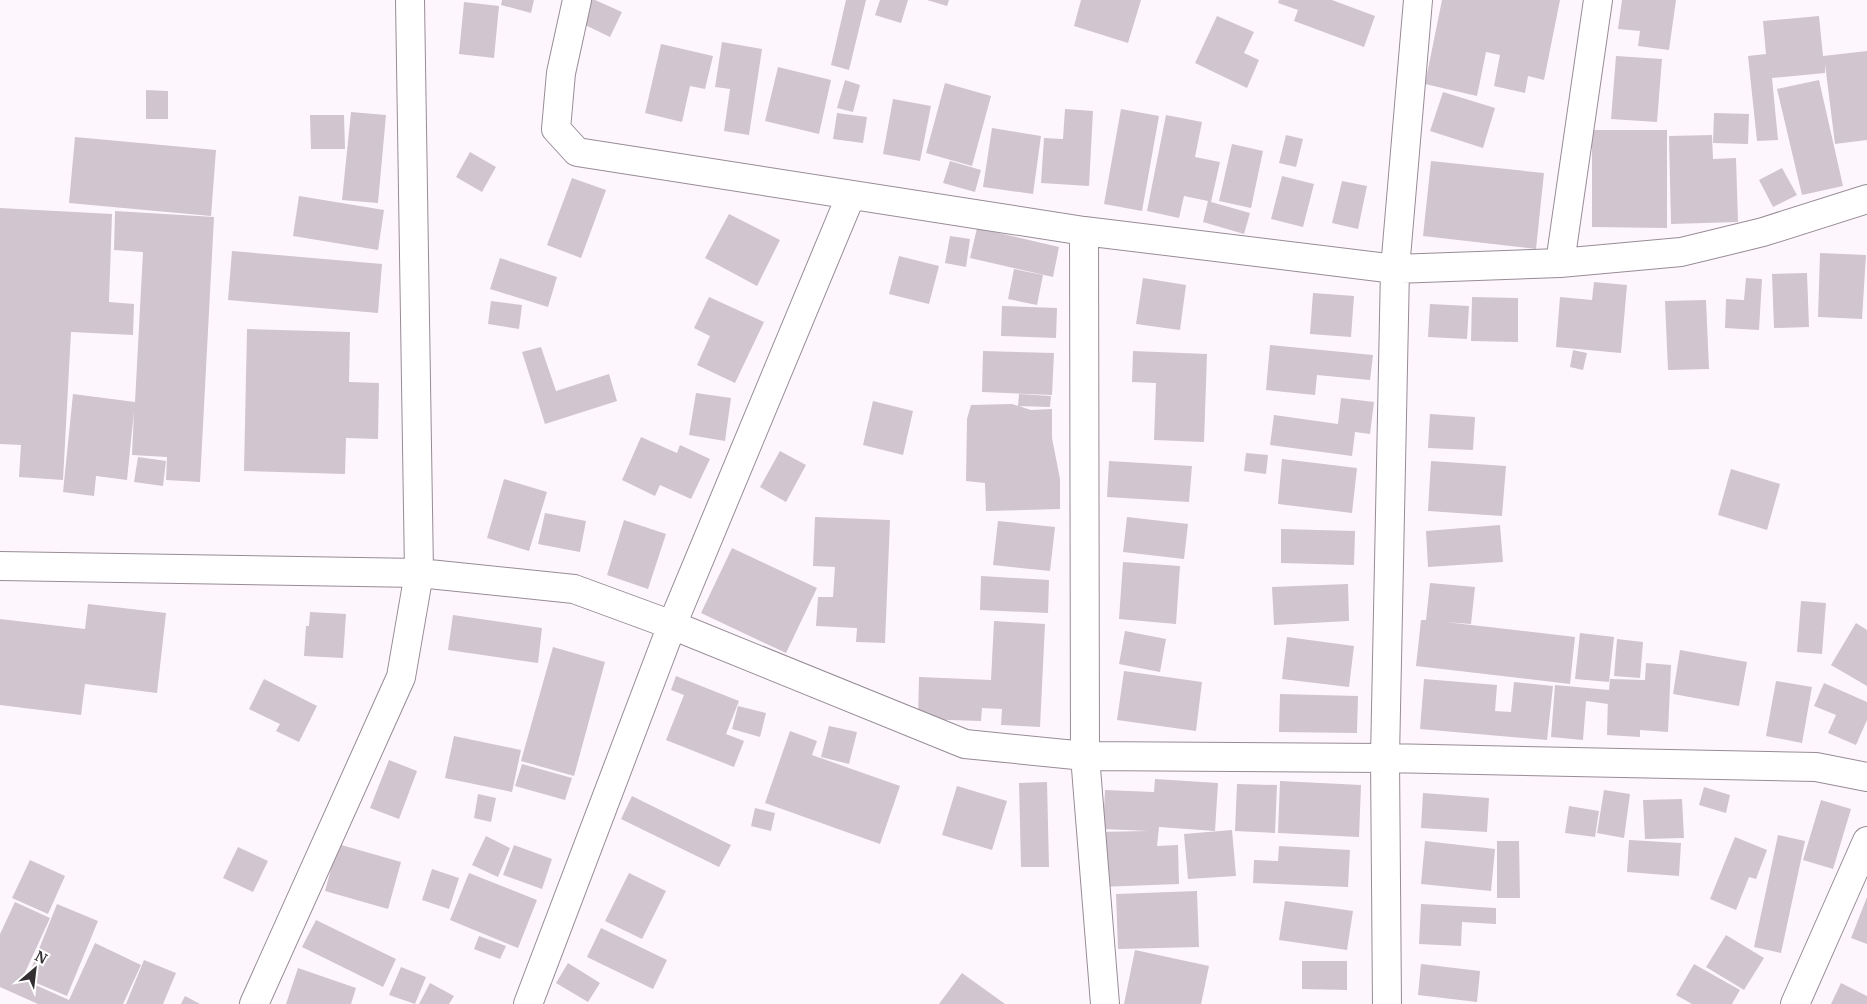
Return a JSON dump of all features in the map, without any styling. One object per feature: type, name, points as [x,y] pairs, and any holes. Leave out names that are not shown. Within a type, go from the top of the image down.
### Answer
[{"type":"street","points":[[254,1004],[401,677],[419,573],[410,0]]},
{"type":"street","points":[[577,0],[561,73],[556,129],[577,152],[1084,231],[1395,270],[1560,263],[1681,252],[1763,232],[1867,199]]},
{"type":"street","points":[[1387,1004],[1385,758],[1395,270],[1418,0]]},
{"type":"street","points":[[1560,263],[1598,0]]},
{"type":"street","points":[[528,1004],[672,625],[851,195]]},
{"type":"street","points":[[1084,231],[1085,756],[1106,1004]]},
{"type":"street","points":[[0,566],[419,573],[574,589],[672,625],[965,744],[1085,756],[1385,758],[1816,767],[1867,777]]},
{"type":"street","points":[[1795,1004],[1867,841]]},
{"type":"building","points":[[502,0],[534,0],[531,13],[501,5]]},
{"type":"building","points":[[589,0],[595,0],[622,12],[610,37],[579,22]]},
{"type":"building","points":[[846,0],[866,0],[849,70],[831,65]]},
{"type":"building","points":[[880,0],[908,0],[901,23],[875,15]]},
{"type":"building","points":[[927,0],[949,0],[947,6]]},
{"type":"building","points":[[1081,0],[1141,0],[1128,43],[1074,26]]},
{"type":"building","points":[[1279,0],[1332,0],[1375,16],[1364,47],[1294,21],[1298,10],[1278,3]]},
{"type":"building","points":[[1442,0],[1560,0],[1544,80],[1528,76],[1525,93],[1494,86],[1500,55],[1486,52],[1477,96],[1425,84]]},
{"type":"building","points":[[1622,0],[1676,0],[1669,50],[1638,46],[1640,31],[1618,29]]},
{"type":"building","points":[[464,2],[499,6],[494,58],[459,54]]},
{"type":"building","points":[[1217,16],[1254,32],[1244,53],[1259,60],[1247,88],[1195,63]]},
{"type":"building","points":[[1819,16],[1823,56],[1867,51],[1867,140],[1835,144],[1825,64],[1825,73],[1772,78],[1778,140],[1757,141],[1748,56],[1766,54],[1763,21]]},
{"type":"building","points":[[722,42],[762,49],[749,135],[724,131],[730,89],[715,87]]},
{"type":"building","points":[[661,44],[713,56],[705,89],[690,86],[682,122],[645,113]]},
{"type":"building","points":[[1616,56],[1662,59],[1657,122],[1611,119]]},
{"type":"building","points":[[778,67],[831,80],[819,134],[765,121]]},
{"type":"building","points":[[845,80],[860,85],[853,112],[837,108]]},
{"type":"building","points":[[1819,80],[1843,186],[1802,195],[1777,89]]},
{"type":"building","points":[[945,83],[991,96],[972,166],[926,153]]},
{"type":"building","points":[[146,90],[168,91],[168,119],[146,119]]},
{"type":"building","points":[[1443,92],[1495,108],[1483,148],[1430,131]]},
{"type":"building","points":[[893,99],[931,106],[920,161],[883,154]]},
{"type":"building","points":[[1065,109],[1093,111],[1089,186],[1041,183],[1044,138],[1063,139]]},
{"type":"building","points":[[1121,109],[1159,116],[1142,211],[1104,204]]},
{"type":"building","points":[[351,112],[386,115],[378,203],[342,200]]},
{"type":"building","points":[[837,113],[867,117],[863,143],[833,139]]},
{"type":"building","points":[[1714,113],[1749,114],[1748,144],[1713,143]]},
{"type":"building","points":[[310,115],[344,115],[345,149],[311,149]]},
{"type":"building","points":[[1166,115],[1202,122],[1195,157],[1220,162],[1211,202],[1250,213],[1244,234],[1203,222],[1208,201],[1184,196],[1179,218],[1147,211]]},
{"type":"building","points":[[992,128],[1041,136],[1033,194],[983,187]]},
{"type":"building","points":[[1592,130],[1667,130],[1667,228],[1592,227]]},
{"type":"building","points":[[1286,135],[1303,139],[1296,167],[1279,163]]},
{"type":"building","points":[[1712,135],[1713,159],[1736,158],[1738,222],[1671,224],[1669,136]]},
{"type":"building","points":[[75,137],[216,150],[211,216],[69,203]]},
{"type":"building","points":[[1232,144],[1263,151],[1251,208],[1219,201]]},
{"type":"building","points":[[470,152],[496,167],[482,192],[456,177]]},
{"type":"building","points":[[950,161],[981,170],[975,192],[943,183]]},
{"type":"building","points":[[1431,161],[1544,173],[1536,249],[1423,236]]},
{"type":"building","points":[[1782,168],[1797,195],[1773,207],[1759,180]]},
{"type":"building","points":[[1282,176],[1314,184],[1303,227],[1271,219]]},
{"type":"building","points":[[572,178],[606,190],[581,258],[547,245]]},
{"type":"building","points":[[1342,181],[1367,186],[1358,229],[1332,223]]},
{"type":"building","points":[[299,196],[384,210],[378,250],[293,236]]},
{"type":"building","points":[[0,208],[112,214],[109,302],[134,304],[133,335],[71,332],[63,480],[19,477],[21,445],[0,444]]},
{"type":"building","points":[[115,211],[214,217],[200,482],[166,480],[167,457],[132,455],[134,411],[127,480],[96,476],[94,496],[63,492],[73,394],[135,402],[143,252],[114,250]]},
{"type":"building","points":[[729,214],[780,240],[757,286],[705,258]]},
{"type":"building","points":[[977,228],[1059,247],[1053,277],[970,258]]},
{"type":"building","points":[[950,236],[970,239],[966,267],[945,263]]},
{"type":"building","points":[[232,251],[382,264],[378,313],[228,300]]},
{"type":"building","points":[[1820,253],[1866,255],[1862,319],[1818,317]]},
{"type":"building","points":[[899,256],[939,266],[929,304],[889,294]]},
{"type":"building","points":[[500,258],[557,277],[548,307],[490,289]]},
{"type":"building","points":[[1014,269],[1043,275],[1037,305],[1008,299]]},
{"type":"building","points":[[1807,273],[1809,327],[1774,328],[1772,274]]},
{"type":"building","points":[[1143,278],[1186,285],[1180,330],[1136,324]]},
{"type":"building","points":[[1746,278],[1762,279],[1759,330],[1725,328],[1726,299],[1744,300]]},
{"type":"building","points":[[1594,282],[1627,285],[1621,353],[1556,347],[1560,297],[1592,300]]},
{"type":"building","points":[[1313,293],[1354,296],[1351,337],[1310,334]]},
{"type":"building","points":[[709,297],[764,322],[735,383],[697,365],[710,336],[694,328]]},
{"type":"building","points":[[1472,297],[1518,298],[1518,342],[1471,341]]},
{"type":"building","points":[[1706,300],[1709,369],[1668,370],[1665,301]]},
{"type":"building","points":[[491,301],[522,305],[519,329],[488,324]]},
{"type":"building","points":[[1430,304],[1469,306],[1467,339],[1428,337]]},
{"type":"building","points":[[1002,306],[1057,308],[1056,338],[1001,336]]},
{"type":"building","points":[[247,329],[350,332],[349,382],[379,383],[378,439],[346,438],[345,474],[244,471]]},
{"type":"building","points":[[1270,345],[1373,355],[1370,380],[1317,375],[1315,395],[1266,390]]},
{"type":"building","points":[[541,347],[556,391],[609,374],[617,401],[545,424],[522,352]]},
{"type":"building","points":[[1573,350],[1587,353],[1583,370],[1570,367]]},
{"type":"building","points":[[983,351],[1054,353],[1052,395],[982,392]]},
{"type":"building","points":[[1133,351],[1207,354],[1204,442],[1154,440],[1156,383],[1132,382]]},
{"type":"building","points":[[696,393],[731,398],[725,441],[689,435]]},
{"type":"building","points":[[1019,394],[1051,396],[1050,407],[1018,406]]},
{"type":"building","points":[[1341,398],[1374,402],[1370,434],[1355,432],[1352,456],[1270,445],[1274,415],[1338,424]]},
{"type":"building","points":[[873,401],[913,411],[903,455],[863,445]]},
{"type":"building","points":[[1012,404],[1031,410],[1052,409],[1052,438],[1060,479],[1060,509],[986,511],[985,483],[966,481],[967,419],[971,405]]},
{"type":"building","points":[[1430,414],[1475,417],[1473,450],[1428,448]]},
{"type":"building","points":[[641,437],[677,453],[680,445],[710,459],[691,499],[660,485],[655,496],[622,480]]},
{"type":"building","points":[[780,451],[806,465],[786,502],[760,487]]},
{"type":"building","points":[[1246,453],[1268,455],[1266,474],[1244,471]]},
{"type":"building","points":[[138,457],[166,461],[163,486],[134,482]]},
{"type":"building","points":[[1282,459],[1357,468],[1352,513],[1278,504]]},
{"type":"building","points":[[1109,461],[1192,466],[1189,502],[1107,497]]},
{"type":"building","points":[[1431,461],[1506,466],[1502,516],[1428,511]]},
{"type":"building","points":[[1731,469],[1780,484],[1767,530],[1718,515]]},
{"type":"building","points":[[504,479],[547,492],[529,551],[487,538]]},
{"type":"building","points":[[545,513],[586,521],[580,552],[538,544]]},
{"type":"building","points":[[815,517],[890,520],[885,643],[856,642],[857,628],[816,626],[818,597],[833,597],[835,567],[813,566]]},
{"type":"building","points":[[1127,517],[1188,524],[1184,559],[1123,552]]},
{"type":"building","points":[[624,520],[666,534],[648,589],[607,575]]},
{"type":"building","points":[[998,521],[1055,527],[1050,571],[993,565]]},
{"type":"building","points":[[1500,525],[1503,562],[1428,567],[1426,531]]},
{"type":"building","points":[[1281,529],[1355,531],[1354,565],[1281,563]]},
{"type":"building","points":[[732,548],[817,588],[786,653],[701,613]]},
{"type":"building","points":[[1123,562],[1180,566],[1176,624],[1119,619]]},
{"type":"building","points":[[981,576],[1049,580],[1048,613],[980,610]]},
{"type":"building","points":[[1430,583],[1475,587],[1471,624],[1445,622],[1575,637],[1570,684],[1416,666],[1421,620],[1426,620]]},
{"type":"building","points":[[1348,584],[1349,621],[1274,625],[1272,587]]},
{"type":"building","points":[[1801,601],[1826,603],[1822,654],[1797,652]]},
{"type":"building","points":[[88,604],[166,613],[157,693],[85,684],[81,715],[0,705],[0,619],[85,629]]},
{"type":"building","points":[[310,612],[346,614],[343,658],[304,656],[306,626],[309,626]]},
{"type":"building","points":[[453,615],[542,628],[538,663],[448,650]]},
{"type":"building","points":[[994,621],[1045,624],[1040,727],[1001,725],[1002,709],[982,708],[981,721],[918,719],[919,677],[991,680]]},
{"type":"building","points":[[1856,623],[1867,630],[1867,686],[1831,665]]},
{"type":"building","points":[[1125,631],[1166,639],[1160,672],[1119,664]]},
{"type":"building","points":[[1580,633],[1614,637],[1609,682],[1575,679]]},
{"type":"building","points":[[1287,637],[1354,646],[1349,687],[1282,679]]},
{"type":"building","points":[[1617,639],[1643,642],[1640,678],[1614,676]]},
{"type":"building","points":[[553,647],[605,662],[574,776],[521,761]]},
{"type":"building","points":[[1680,650],[1747,662],[1739,706],[1673,694]]},
{"type":"building","points":[[1646,663],[1671,665],[1668,732],[1640,730],[1640,737],[1607,735],[1608,704],[1586,701],[1583,740],[1551,737],[1555,685],[1609,690],[1610,679],[1645,680]]},
{"type":"building","points":[[1124,671],[1202,682],[1196,731],[1117,720]]},
{"type":"building","points":[[676,676],[739,701],[726,734],[744,741],[734,767],[666,740],[684,695],[671,690]]},
{"type":"building","points":[[264,679],[317,706],[299,742],[276,731],[280,724],[249,709]]},
{"type":"building","points":[[1424,679],[1497,685],[1495,711],[1511,712],[1514,682],[1553,686],[1547,740],[1420,729]]},
{"type":"building","points":[[1776,681],[1812,687],[1802,743],[1766,736]]},
{"type":"building","points":[[1824,683],[1867,702],[1867,720],[1856,745],[1828,733],[1836,715],[1814,706]]},
{"type":"building","points":[[1280,694],[1358,696],[1357,733],[1279,732]]},
{"type":"building","points":[[738,706],[766,713],[760,737],[732,729]]},
{"type":"building","points":[[829,726],[857,732],[849,764],[821,757]]},
{"type":"building","points":[[790,731],[817,741],[812,755],[900,786],[880,844],[765,803]]},
{"type":"building","points":[[454,736],[521,750],[512,792],[445,778]]},
{"type":"building","points":[[389,760],[417,771],[399,819],[370,808]]},
{"type":"building","points":[[522,764],[572,778],[565,800],[515,786]]},
{"type":"building","points":[[1155,779],[1218,783],[1215,831],[1159,827],[1157,846],[1178,845],[1179,884],[1099,887],[1096,832],[1149,831],[1103,829],[1105,790],[1154,792]]},
{"type":"building","points":[[1280,781],[1361,785],[1359,837],[1278,833]]},
{"type":"building","points":[[1047,782],[1049,867],[1021,867],[1019,783]]},
{"type":"building","points":[[1237,784],[1277,785],[1275,833],[1235,831]]},
{"type":"building","points":[[957,786],[1007,801],[992,850],[942,835]]},
{"type":"building","points":[[1704,787],[1730,795],[1726,813],[1699,805]]},
{"type":"building","points":[[1604,790],[1630,794],[1624,838],[1597,833]]},
{"type":"building","points":[[1423,793],[1489,798],[1487,832],[1421,828]]},
{"type":"building","points":[[478,794],[496,798],[491,822],[474,818]]},
{"type":"building","points":[[632,796],[731,845],[719,867],[621,819]]},
{"type":"building","points":[[1682,799],[1684,838],[1645,839],[1643,800]]},
{"type":"building","points":[[1821,800],[1851,809],[1833,869],[1803,860]]},
{"type":"building","points":[[1569,806],[1599,811],[1595,837],[1565,833]]},
{"type":"building","points":[[755,808],[775,813],[771,831],[751,826]]},
{"type":"building","points":[[1232,830],[1236,876],[1188,879],[1184,834]]},
{"type":"building","points":[[1778,835],[1805,841],[1781,953],[1754,947]]},
{"type":"building","points":[[486,836],[510,848],[498,877],[472,865]]},
{"type":"building","points":[[1735,837],[1767,850],[1756,879],[1749,877],[1736,910],[1710,899]]},
{"type":"building","points":[[1629,840],[1681,843],[1679,876],[1627,872]]},
{"type":"building","points":[[1425,841],[1495,849],[1491,891],[1421,884]]},
{"type":"building","points":[[1497,841],[1519,841],[1520,898],[1497,898]]},
{"type":"building","points":[[338,844],[401,862],[388,909],[325,891]]},
{"type":"building","points":[[514,845],[552,859],[542,889],[503,875]]},
{"type":"building","points":[[1279,846],[1350,850],[1348,887],[1253,883],[1254,860],[1278,861]]},
{"type":"building","points":[[238,847],[268,861],[253,892],[223,878]]},
{"type":"building","points":[[30,860],[65,876],[48,914],[12,898]]},
{"type":"building","points":[[432,869],[459,878],[449,909],[422,900]]},
{"type":"building","points":[[469,873],[537,900],[518,948],[450,920]]},
{"type":"building","points":[[629,873],[666,891],[642,939],[605,921]]},
{"type":"building","points":[[1197,891],[1199,947],[1118,949],[1116,894]]},
{"type":"building","points":[[1867,897],[1867,944],[1851,938]]},
{"type":"building","points":[[1285,901],[1353,911],[1347,950],[1279,940]]},
{"type":"building","points":[[15,902],[50,918],[22,979],[69,1000],[95,943],[141,965],[123,1004],[38,1004],[0,987],[0,934]]},
{"type":"building","points":[[57,904],[98,921],[67,996],[27,979]]},
{"type":"building","points":[[1421,904],[1496,908],[1496,924],[1462,922],[1461,946],[1419,944]]},
{"type":"building","points":[[316,920],[396,959],[383,987],[302,947]]},
{"type":"building","points":[[601,928],[667,960],[653,989],[587,957]]},
{"type":"building","points":[[1726,935],[1764,958],[1744,990],[1706,967]]},
{"type":"building","points":[[479,936],[506,946],[500,959],[474,949]]},
{"type":"building","points":[[1135,950],[1209,966],[1201,1004],[1124,1004]]},
{"type":"building","points":[[144,960],[176,973],[163,1004],[126,1004]]},
{"type":"building","points":[[1302,961],[1347,961],[1347,990],[1302,989]]},
{"type":"building","points":[[568,963],[600,983],[588,1002],[556,983]]},
{"type":"building","points":[[1421,964],[1480,971],[1477,1002],[1418,995]]},
{"type":"building","points":[[1694,964],[1740,990],[1732,1004],[1692,1004],[1676,995]]},
{"type":"building","points":[[401,967],[426,977],[415,1004],[389,995]]},
{"type":"building","points":[[298,968],[356,988],[351,1004],[286,1004]]},
{"type":"building","points":[[962,973],[1005,1004],[939,1004]]},
{"type":"building","points":[[430,983],[454,996],[449,1004],[419,1004]]},
{"type":"building","points":[[1841,983],[1867,996],[1867,1004],[1831,1004]]},
{"type":"building","points":[[185,996],[200,1004],[181,1004]]}]
